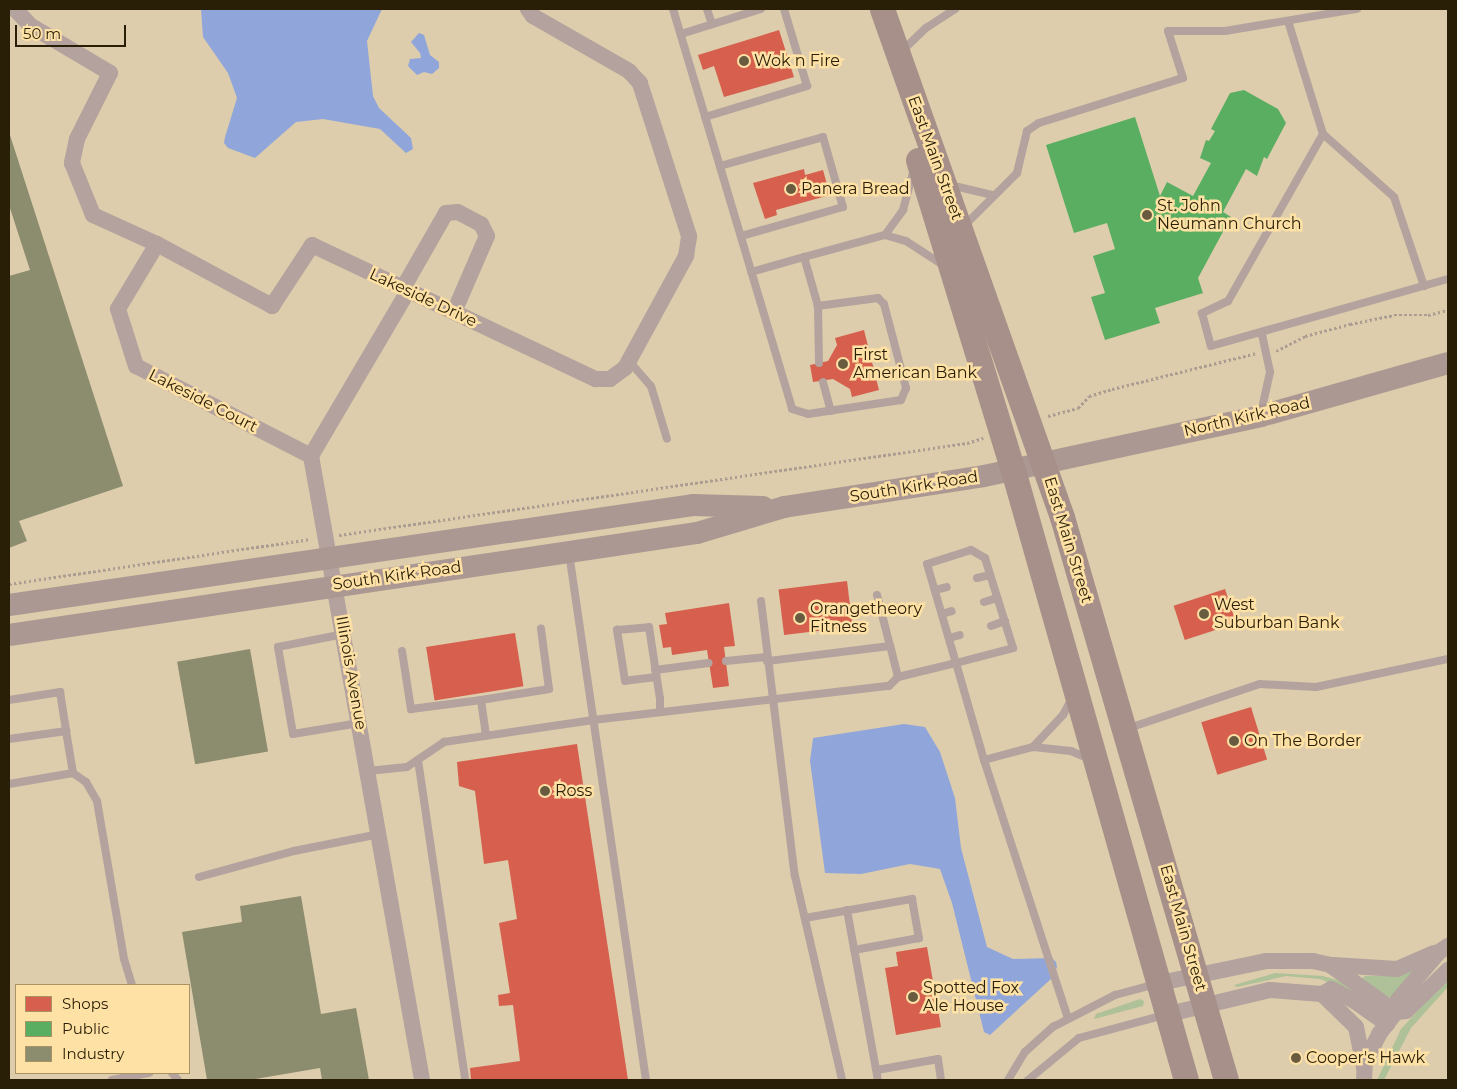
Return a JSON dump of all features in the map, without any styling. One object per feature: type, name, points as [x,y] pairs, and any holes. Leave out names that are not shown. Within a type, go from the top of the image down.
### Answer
[{"type":"main road","name":"East Main Street","points":[[874,9],[1013,470],[1169,1014],[1186,1080]]},
{"type":"main road","name":"East Main Street","points":[[882,9],[1044,463],[1226,1080]]},
{"type":"main road","name":"North Kirk Road","points":[[1044,463],[1261,416],[1448,363]]},
{"type":"main road","name":"South Kirk Road","points":[[9,635],[335,584],[697,532],[784,507],[1013,470],[1044,463]]},
{"type":"main road","name":"South Kirk Road","points":[[9,605],[328,547],[693,505],[784,507]]},
{"type":"street","name":"Lakeside Drive","points":[[15,9],[30,26],[110,73],[77,138],[72,163],[93,215],[157,244],[272,306],[312,245],[596,379],[610,379],[625,368],[629,361],[686,256],[689,236],[640,82],[629,71],[533,16],[528,9]]},
{"type":"street","points":[[311,456],[406,289],[446,212],[458,212],[481,224],[487,236],[454,312]]},
{"type":"street","name":"Lakeside Court","points":[[157,244],[118,309],[136,366],[311,456]]},
{"type":"street","name":"Illinois Avenue","points":[[311,456],[422,1080]]},
{"type":"street","points":[[1160,983],[1196,978],[1266,961],[1300,960],[1330,965],[1397,969],[1444,949]]},
{"type":"street","points":[[1364,1074],[1379,1034],[1392,1018],[1398,1000],[1444,949]]},
{"type":"street","points":[[1330,965],[1392,1018]]},
{"type":"street","points":[[1392,1018],[1406,1011],[1448,970]]},
{"type":"street","points":[[1169,1014],[1205,1008],[1270,990],[1322,994],[1331,990],[1392,1018]]},
{"type":"street","points":[[1322,994],[1356,1027],[1364,1074]]},
{"type":"lane","points":[[673,9],[792,409],[808,414],[901,400],[906,388],[884,304],[878,298],[818,306]]},
{"type":"lane","points":[[707,9],[712,24]]},
{"type":"lane","points":[[681,34],[762,9]]},
{"type":"lane","points":[[705,118],[807,86],[784,9]]},
{"type":"lane","points":[[898,55],[926,28],[955,9]]},
{"type":"lane","points":[[960,229],[992,195],[1006,187],[1017,173],[1027,131],[1039,123],[1183,78],[1168,31],[1225,31],[1357,9]]},
{"type":"lane","points":[[1288,21],[1323,134],[1394,197],[1424,286]]},
{"type":"lane","points":[[1323,134],[1228,301],[1202,313],[1211,346],[1262,334],[1448,279]]},
{"type":"lane","points":[[720,166],[823,137],[843,207],[740,236]]},
{"type":"lane","points":[[885,235],[903,210],[917,156]]},
{"type":"lane","points":[[944,184],[992,195]]},
{"type":"lane","points":[[752,272],[885,235],[906,241],[953,272]]},
{"type":"lane","points":[[804,257],[818,306],[819,363]]},
{"type":"lane","points":[[1261,416],[1270,372],[1262,334]]},
{"type":"lane","points":[[629,361],[651,386],[667,439]]},
{"type":"lane","points":[[824,382],[831,410]]},
{"type":"lane","points":[[368,771],[406,767],[444,742],[660,711],[889,686],[898,678],[956,663],[1013,648],[985,558],[971,550],[928,564],[935,590],[949,638],[956,663],[984,760],[1068,1018]]},
{"type":"lane","points":[[568,551],[646,1080]]},
{"type":"lane","points":[[977,578],[990,574]]},
{"type":"lane","points":[[935,590],[947,587]]},
{"type":"lane","points":[[877,595],[898,678]]},
{"type":"lane","points":[[984,602],[997,598]]},
{"type":"lane","points":[[760,602],[795,876],[842,1080]]},
{"type":"lane","points":[[942,614],[952,611]]},
{"type":"lane","points":[[991,626],[1005,621]]},
{"type":"lane","points":[[660,711],[656,674],[649,627],[617,630],[625,681],[656,674],[709,663]]},
{"type":"lane","points":[[402,651],[410,709],[481,700],[549,689],[541,630]]},
{"type":"lane","points":[[344,634],[278,648],[292,734],[359,723]]},
{"type":"lane","points":[[949,638],[960,635]]},
{"type":"lane","points":[[726,661],[766,659],[890,646]]},
{"type":"lane","points":[[1124,730],[1260,684],[1316,687],[1448,658]]},
{"type":"lane","points":[[1033,746],[1063,715],[1076,689]]},
{"type":"lane","points":[[9,700],[60,692],[73,773]]},
{"type":"lane","points":[[481,700],[486,736]]},
{"type":"lane","points":[[9,740],[66,731]]},
{"type":"lane","points":[[984,760],[1033,746],[1071,751],[1096,762]]},
{"type":"lane","points":[[418,760],[465,1080]]},
{"type":"lane","points":[[9,784],[73,773],[86,782],[97,801],[124,960],[132,984]]},
{"type":"lane","points":[[199,877],[294,850],[379,834]]},
{"type":"lane","points":[[805,918],[912,899],[919,938],[854,950]]},
{"type":"lane","points":[[847,910],[878,1080]]},
{"type":"lane","points":[[1008,1080],[1025,1052],[1068,1018],[1116,995],[1160,983]]},
{"type":"lane","points":[[1028,1080],[1079,1038],[1169,1014]]},
{"type":"lane","points":[[876,1070],[938,1059],[941,1080]]},
{"type":"lane","points":[[112,1080],[144,1074]]},
{"type":"path","points":[[1054,414],[1078,408],[1089,396],[1266,351],[1278,351],[1305,336],[1408,313],[1428,315],[1448,310]]},
{"type":"path","points":[[9,584],[328,547],[967,443]]},
{"type":"green space","points":[[1418,968],[1392,999],[1360,980],[1365,976],[1397,976]]},
{"type":"green space","points":[[1275,973],[1323,976],[1344,982],[1377,1002],[1320,979],[1286,976],[1237,987],[1234,985]]},
{"type":"green space","points":[[1448,978],[1448,987],[1411,1028],[1384,1080],[1377,1080],[1401,1029]]},
{"type":"green space","points":[[1140,999],[1144,1001],[1143,1006],[1094,1019],[1096,1014]]},
{"type":"water","points":[[201,9],[382,9],[367,41],[373,96],[379,108],[411,138],[413,149],[406,153],[380,129],[323,119],[296,122],[255,158],[228,148],[224,143],[225,137],[237,98],[228,73],[203,37]]},
{"type":"water","points":[[419,33],[424,35],[430,55],[439,62],[439,68],[432,74],[424,72],[417,75],[408,66],[410,59],[421,58],[420,53],[411,42]]},
{"type":"water","points":[[904,724],[925,727],[940,752],[955,798],[961,848],[987,947],[1013,959],[1052,958],[1056,962],[1057,967],[1052,978],[990,1035],[984,1032],[952,903],[940,869],[910,864],[861,874],[825,873],[810,761],[813,738]]},
{"type":"building: Shops","name":"Wok n Fire","points":[[779,30],[794,77],[724,97],[714,66],[703,70],[698,55]]},
{"type":"building: Shops","name":"Panera Bread","points":[[804,169],[805,175],[823,170],[830,195],[776,210],[777,215],[765,219],[753,183]]},
{"type":"building: Shops","name":"First American Bank","points":[[864,330],[879,390],[852,397],[850,389],[833,379],[813,382],[810,365],[828,361],[837,345],[835,338]]},
{"type":"building: Shops","points":[[847,581],[853,627],[784,635],[779,589]]},
{"type":"building: Shops","name":"West Suburban Bank","points":[[1225,589],[1236,623],[1185,640],[1174,606]]},
{"type":"building: Shops","points":[[729,603],[735,646],[724,647],[729,686],[713,688],[707,650],[672,655],[671,647],[663,648],[659,625],[667,624],[665,613]]},
{"type":"building: Shops","points":[[515,633],[523,686],[435,700],[426,647]]},
{"type":"building: Shops","name":"On The Border","points":[[1251,707],[1267,760],[1217,775],[1201,722]]},
{"type":"building: Shops","points":[[577,744],[628,1080],[471,1080],[470,1068],[520,1061],[513,1005],[499,1006],[498,995],[510,993],[499,923],[517,919],[508,860],[484,864],[475,791],[459,786],[457,762]]},
{"type":"building: Shops","name":"Spotted Fox Ale House","points":[[927,947],[941,1027],[896,1035],[885,968],[898,966],[896,952]]},
{"type":"building: Public","name":"St. John Neumann Church","points":[[1244,90],[1278,109],[1286,123],[1267,159],[1264,157],[1257,176],[1246,169],[1223,212],[1231,217],[1198,278],[1203,293],[1155,308],[1160,323],[1105,340],[1091,297],[1105,293],[1093,256],[1115,249],[1107,223],[1074,233],[1046,145],[1135,117],[1160,196],[1167,182],[1193,196],[1211,163],[1200,158],[1206,140],[1209,141],[1215,131],[1211,129],[1230,93]]},
{"type":"building: Industry","points":[[9,132],[123,486],[19,521],[27,541],[9,548],[9,276],[30,270],[9,205]]},
{"type":"building: Industry","points":[[250,649],[268,751],[195,764],[177,662]]},
{"type":"building: Industry","points":[[301,896],[321,1014],[356,1008],[369,1080],[322,1080],[320,1068],[249,1080],[207,1080],[182,932],[242,922],[240,906]]},
{"type":"place","name":"Wok n Fire","points":[[744,61]]},
{"type":"place","name":"Panera Bread","points":[[791,189]]},
{"type":"place","name":"St. John Neumann Church","points":[[1147,215]]},
{"type":"place","name":"First American Bank","points":[[843,364]]},
{"type":"place","name":"West Suburban Bank","points":[[1204,614]]},
{"type":"place","name":"Orangetheory Fitness","points":[[800,618]]},
{"type":"place","name":"On The Border","points":[[1234,741]]},
{"type":"place","name":"Ross","points":[[545,791]]},
{"type":"place","name":"Spotted Fox Ale House","points":[[913,997]]},
{"type":"place","name":"Cooper's Hawk","points":[[1296,1058]]}]
